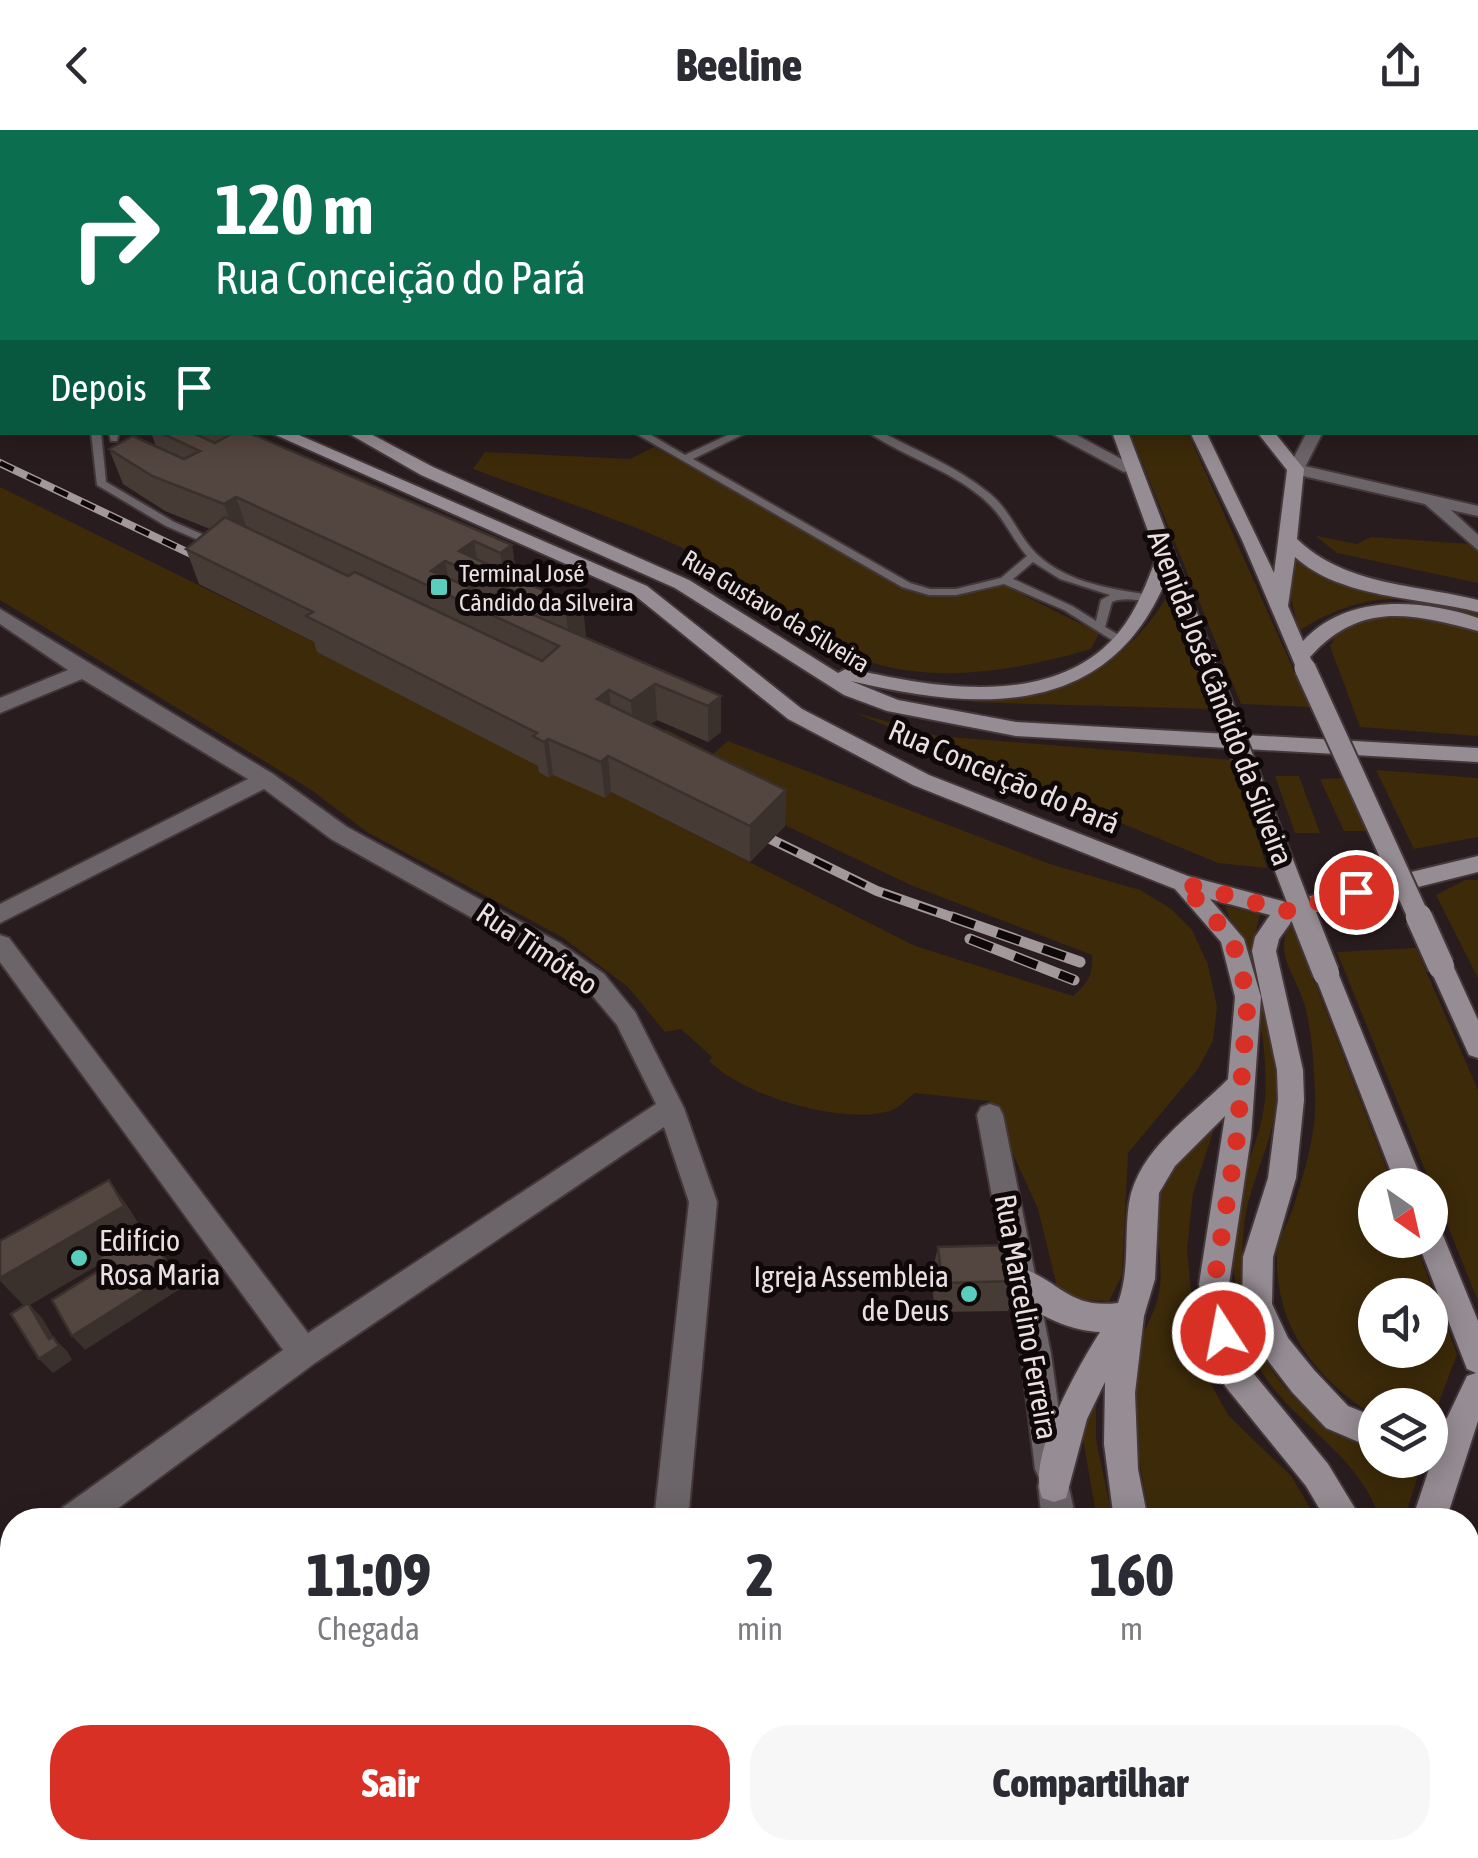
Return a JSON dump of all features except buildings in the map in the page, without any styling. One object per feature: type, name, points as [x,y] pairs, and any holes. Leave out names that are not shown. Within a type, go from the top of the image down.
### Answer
[{"type":"main road","name":"Rua Conceição do Pará","points":[[284,435],[628,584],[796,714],[921,780],[1182,883],[1286,911],[1478,864]]},
{"type":"main road","name":"Rua Gustavo da Silveira","points":[[360,435],[427,470],[682,584],[851,690],[951,720],[1016,730],[1478,752]]},
{"type":"main road","name":"Avenida José Cândido da Silveira","points":[[1121,435],[1130,468],[1403,1168]]},
{"type":"main road","points":[[1199,435],[1478,1048]]},
{"type":"main road","points":[[1267,435],[1296,470],[1280,609]]},
{"type":"main road","points":[[1288,541],[1301,557],[1330,574],[1478,606]]},
{"type":"main road","points":[[799,660],[893,686],[983,694],[1069,676],[1109,654],[1120,641],[1150,598],[1166,556]]},
{"type":"main road","points":[[1303,662],[1326,629],[1367,611],[1422,610],[1478,625]]},
{"type":"main road","points":[[1182,883],[1232,939],[1248,997],[1243,1081],[1214,1284],[1223,1333],[1236,1376],[1317,1475],[1338,1508]]},
{"type":"main road","points":[[1286,911],[1267,938],[1264,951],[1290,1070],[1291,1100],[1282,1178],[1258,1257],[1256,1305],[1277,1348],[1303,1381],[1337,1417],[1358,1426]]},
{"type":"main road","points":[[1128,1508],[1120,1472],[1117,1416],[1129,1315],[1140,1279],[1139,1235],[1150,1180],[1163,1159],[1243,1081]]},
{"type":"main road","points":[[1438,1258],[1478,1359]]},
{"type":"main road","points":[[1022,1281],[1056,1306],[1093,1322],[1129,1315]]},
{"type":"main road","points":[[1054,1486],[1059,1448],[1084,1383],[1129,1315]]},
{"type":"main road","points":[[1448,1428],[1478,1386]]},
{"type":"main road","points":[[1431,1508],[1436,1478]]},
{"type":"street","points":[[1063,435],[1130,468]]},
{"type":"street","points":[[1314,435],[1296,470],[1478,511]]},
{"type":"street","points":[[1430,500],[1478,544]]},
{"type":"street","name":"Rua Timóteo","points":[[0,615],[83,670],[265,779],[340,832],[535,941],[596,981],[626,1019],[671,1108],[703,1202],[672,1508]]},
{"type":"street","points":[[0,706],[83,670]]},
{"type":"street","points":[[0,914],[265,779]]},
{"type":"street","points":[[0,944],[304,1353]]},
{"type":"street","points":[[91,1508],[304,1353],[671,1108]]},
{"type":"street","name":"Rua Marcelino Ferreira","points":[[990,1115],[1022,1281],[1057,1508]]},
{"type":"lane","points":[[96,435],[101,483],[170,524],[232,550]]},
{"type":"lane","points":[[643,435],[906,585],[929,592],[956,592],[1005,580],[1034,556]]},
{"type":"lane","points":[[686,459],[737,435]]},
{"type":"lane","points":[[879,435],[984,493],[1007,514],[1034,556],[1074,579],[1120,595],[1150,598]]},
{"type":"lane","points":[[1005,580],[1100,626],[1120,641]]},
{"type":"lane","points":[[1100,626],[1107,600],[1120,595]]},
{"type":"shaded area","points":[[1131,435],[1189,435],[1310,707],[1241,704]]},
{"type":"shaded area","points":[[654,447],[923,596],[957,596],[1003,585],[1099,633],[1091,649],[1020,666],[949,673],[879,665],[812,635],[693,553],[612,518],[473,469],[485,452],[630,459]]},
{"type":"shaded area","points":[[0,487],[324,647],[318,652],[605,798],[611,792],[915,946],[1073,996],[1086,983],[1092,968],[1092,955],[913,886],[610,742],[654,743],[666,729],[713,754],[728,741],[1053,865],[1140,890],[1170,908],[1192,930],[1208,965],[1217,1007],[1213,1041],[1198,1069],[1128,1153],[1122,1275],[1109,1301],[1083,1300],[1057,1287],[1038,1209],[989,1101],[915,1093],[890,1111],[846,1114],[794,1104],[745,1086],[709,1061],[712,1057],[681,1029],[665,1032],[628,987],[562,937],[367,832],[310,789],[0,600]]},
{"type":"shaded area","points":[[1316,536],[1357,544],[1371,537],[1470,544],[1478,551],[1478,583],[1337,553]]},
{"type":"shaded area","points":[[1291,554],[1324,576],[1478,611],[1478,618],[1430,603],[1386,599],[1343,609],[1299,631],[1289,591]]},
{"type":"shaded area","points":[[1171,590],[1212,709],[966,702],[1059,684],[1109,661],[1131,643]]},
{"type":"shaded area","points":[[1385,614],[1421,616],[1478,632],[1478,736],[1360,727],[1330,646],[1338,632]]},
{"type":"shaded area","points":[[853,712],[938,736],[1233,760],[1267,868],[1218,863]]},
{"type":"shaded area","points":[[1376,770],[1478,778],[1478,837],[1414,849]]},
{"type":"shaded area","points":[[1275,776],[1299,776],[1320,833],[1295,833]]},
{"type":"shaded area","points":[[1346,778],[1372,831],[1344,831],[1320,779]]},
{"type":"shaded area","points":[[1465,880],[1478,880],[1478,978],[1436,895]]},
{"type":"shaded area","points":[[1225,906],[1260,914],[1253,959],[1276,1083],[1274,1117],[1244,1226],[1243,1283],[1247,1310],[1254,1335],[1279,1381],[1321,1419],[1358,1440],[1358,1477],[1292,1409],[1257,1364],[1238,1296],[1232,1238],[1235,1208],[1265,1099],[1264,1050],[1255,1001]]},
{"type":"shaded area","points":[[1290,918],[1386,1168],[1358,1168],[1358,1258],[1421,1258],[1428,1278],[1358,1278],[1358,1368],[1448,1368],[1448,1330],[1457,1354],[1444,1388],[1358,1388],[1358,1405],[1318,1369],[1292,1329],[1283,1306],[1278,1250],[1306,1165],[1315,1108],[1309,1025],[1284,944]]},
{"type":"shaded area","points":[[1416,948],[1478,1090],[1478,1301],[1448,1227],[1448,1168],[1424,1168],[1337,952]]},
{"type":"shaded area","points":[[1217,1120],[1193,1193],[1187,1250],[1198,1360],[1228,1415],[1292,1477],[1310,1508],[1149,1508],[1135,1415],[1136,1372],[1140,1344],[1160,1286],[1157,1219],[1161,1192],[1171,1171]]},
{"type":"shaded area","points":[[1089,1398],[1096,1399],[1096,1440],[1110,1508],[1095,1508],[1083,1439]]},
{"type":"shaded area","points":[[1359,1478],[1417,1478],[1408,1508],[1375,1508]]},
{"type":"railway","points":[[0,463],[212,564]]},
{"type":"railway","points":[[746,827],[877,891],[960,920]]},
{"type":"railway","points":[[952,917],[1080,962]]},
{"type":"railway","points":[[970,939],[1074,980]]},
{"type":"place","name":"Terminal José Cândido da Silveira","points":[[439,587]]},
{"type":"place","name":"Edifício Rosa Maria","points":[[79,1258]]},
{"type":"place","name":"Igreja Assembleia de Deus","points":[[969,1294]]},
{"type":"route","points":[[1223,1333],[1214,1284],[1219,1231],[1237,1138],[1248,997],[1232,939],[1182,883],[1229,899],[1286,911],[1356,892]]}]
